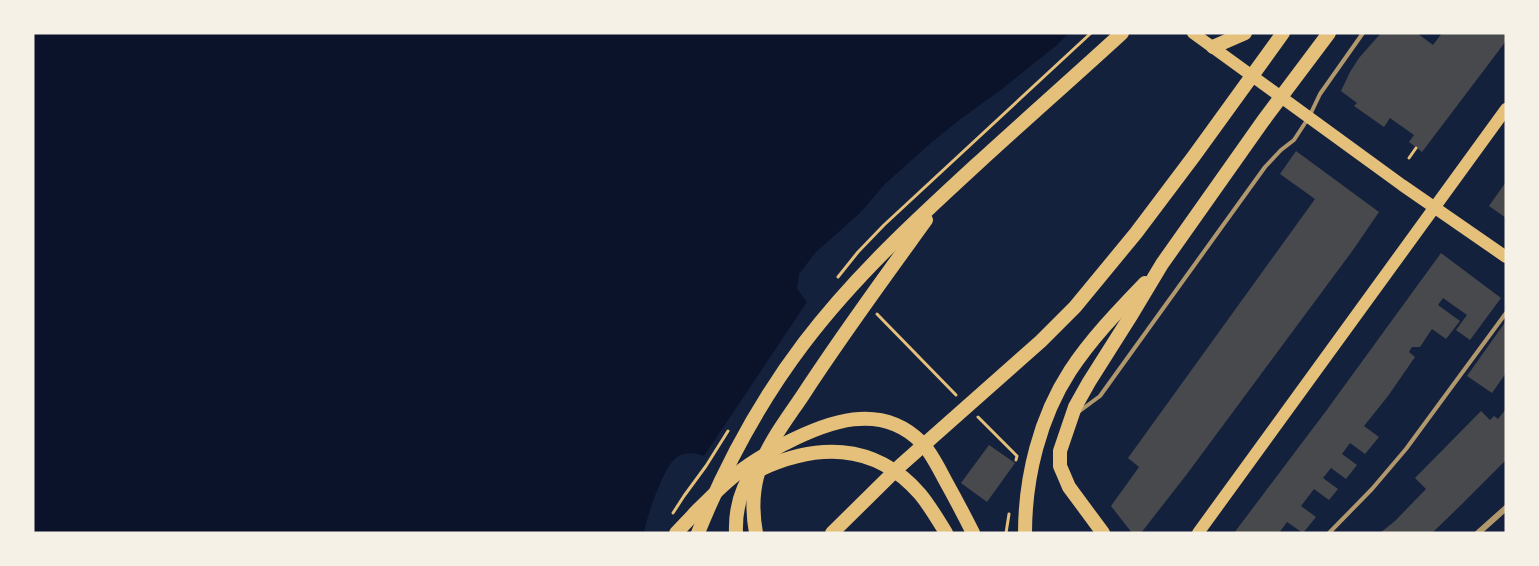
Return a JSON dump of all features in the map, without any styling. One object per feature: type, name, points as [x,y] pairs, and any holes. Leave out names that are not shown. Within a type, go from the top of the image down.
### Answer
[{"type":"highway","points":[[698,533],[747,430],[804,343],[863,274],[945,194],[1122,33]]},
{"type":"highway","points":[[1213,47],[1245,33]]},
{"type":"highway","points":[[832,533],[901,465],[1058,324],[1101,278],[1194,156],[1283,33]]},
{"type":"highway","points":[[1103,533],[1069,487],[1060,466],[1060,451],[1072,417],[1089,382],[1162,264],[1263,121],[1329,33]]},
{"type":"highway","points":[[736,533],[737,511],[742,490],[833,349],[945,194]]},
{"type":"highway","points":[[1025,533],[1028,492],[1035,456],[1057,394],[1070,371],[1086,350],[1162,264]]},
{"type":"highway","points":[[676,533],[718,490],[754,461],[822,427],[845,420],[866,418],[895,424],[920,440],[931,454],[973,533]]},
{"type":"highway","points":[[694,513],[718,495],[775,462],[806,453],[838,452],[860,455],[890,468],[922,496],[945,533]]},
{"type":"highway","points":[[756,533],[754,495],[756,480],[764,459]]},
{"type":"main road","points":[[1193,33],[1506,258]]},
{"type":"main road","points":[[1198,533],[1506,109]]},
{"type":"street","points":[[1478,533],[1506,508]]},
{"type":"lane","points":[[1072,417],[1101,396],[1265,167],[1294,140],[1320,94],[1363,33]]},
{"type":"lane","points":[[1329,533],[1406,449],[1506,313]]},
{"type":"path","points":[[1409,158],[1416,148]]},
{"type":"water","points":[[33,33],[1069,33],[1002,89],[932,142],[885,184],[860,213],[816,252],[799,274],[797,289],[807,302],[704,456],[694,453],[686,454],[679,456],[671,463],[656,493],[644,533],[33,533]]},
{"type":"building","points":[[1381,33],[1417,33],[1433,45],[1442,33],[1506,33],[1506,41],[1422,152],[1409,142],[1414,135],[1390,118],[1384,127],[1354,106],[1357,103],[1341,91],[1359,58]]},
{"type":"building","points":[[1296,151],[1379,212],[1187,474],[1141,533],[1132,533],[1111,506],[1139,467],[1128,458],[1315,199],[1280,174]]},
{"type":"building","points":[[1506,182],[1506,218],[1489,206]]},
{"type":"building","points":[[1441,253],[1501,298],[1470,340],[1456,330],[1467,315],[1443,298],[1438,305],[1460,321],[1446,339],[1432,329],[1420,347],[1412,347],[1409,352],[1415,357],[1364,426],[1379,437],[1365,454],[1350,443],[1342,454],[1357,465],[1346,479],[1331,468],[1323,478],[1338,489],[1329,500],[1314,489],[1301,506],[1316,517],[1303,533],[1287,522],[1279,533],[1234,533],[1326,411]]},
{"type":"building","points":[[1506,321],[1506,373],[1492,393],[1467,376]]},
{"type":"building","points":[[1506,409],[1506,460],[1460,506],[1432,533],[1380,533],[1426,489],[1415,478],[1481,411],[1490,420],[1494,416],[1498,419]]},
{"type":"building","points":[[989,445],[1015,463],[987,502],[961,483]]}]
